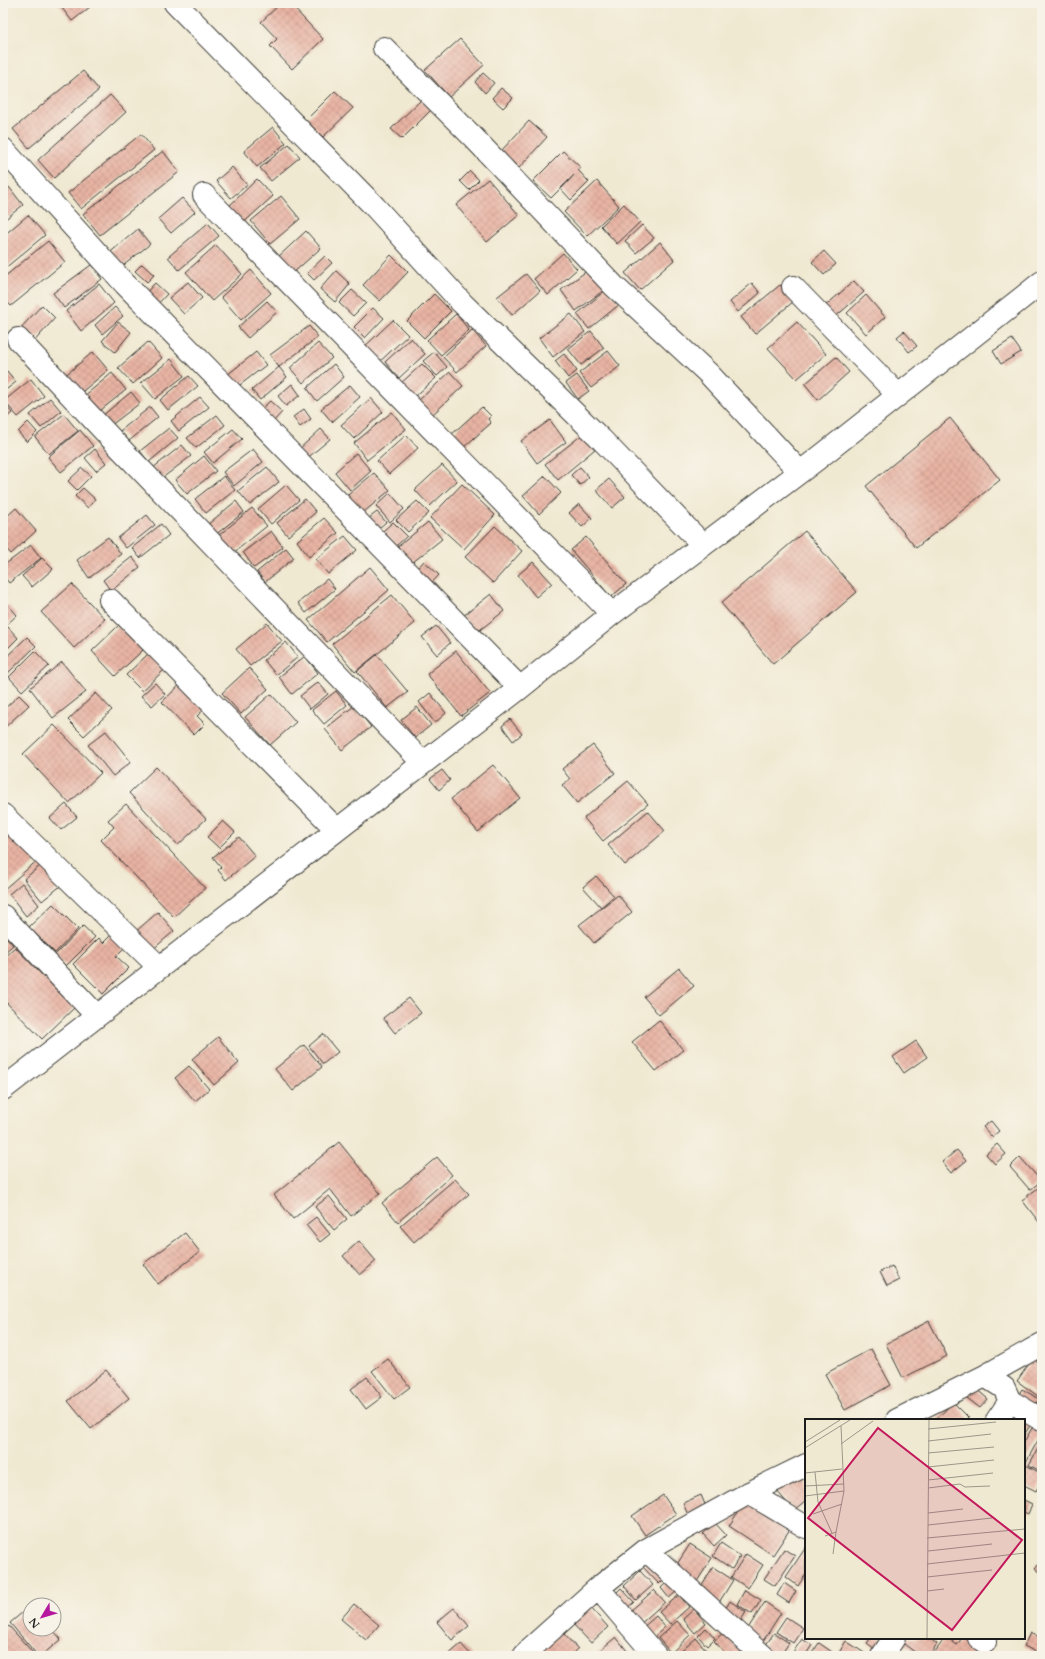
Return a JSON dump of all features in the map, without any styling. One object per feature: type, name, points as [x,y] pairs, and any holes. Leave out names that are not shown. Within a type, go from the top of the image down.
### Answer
[{"type":"street","points":[[175,3],[375,207],[462,302],[601,439],[703,545]]},
{"type":"street","points":[[384,48],[475,139],[614,286],[708,373],[800,472]]},
{"type":"street","points":[[3,149],[125,284],[520,688]]},
{"type":"street","points":[[204,195],[612,614]]},
{"type":"street","points":[[4,1087],[520,688],[612,614],[800,472],[1042,282]]},
{"type":"street","points":[[793,287],[898,395]]},
{"type":"street","points":[[18,338],[121,449],[423,763]]},
{"type":"street","points":[[110,600],[337,830]]},
{"type":"street","points":[[3,815],[159,967]]},
{"type":"street","points":[[3,916],[97,1016]]},
{"type":"street","points":[[899,1419],[985,1376],[1042,1344]]},
{"type":"street","points":[[985,1376],[1004,1388],[1010,1400],[1042,1420]]},
{"type":"street","points":[[998,1419],[1010,1400]]},
{"type":"street","points":[[524,1656],[530,1648],[598,1588],[646,1550],[749,1493],[805,1465]]},
{"type":"street","points":[[749,1493],[805,1526]]},
{"type":"street","points":[[646,1550],[763,1656]]},
{"type":"street","points":[[598,1588],[656,1656]]},
{"type":"street","points":[[882,1656],[893,1639]]},
{"type":"building","points":[[58,3],[95,3],[72,21]]},
{"type":"building","points":[[281,3],[289,3],[323,39],[292,69],[270,46],[277,39],[261,22]]},
{"type":"building","points":[[460,39],[484,65],[449,97],[425,70]]},
{"type":"building","points":[[83,71],[99,90],[29,148],[13,129]]},
{"type":"building","points":[[483,73],[494,83],[485,93],[475,82]]},
{"type":"building","points":[[501,88],[513,98],[503,108],[492,98]]},
{"type":"building","points":[[335,91],[353,108],[323,137],[306,120]]},
{"type":"building","points":[[110,95],[126,112],[54,178],[38,160]]},
{"type":"building","points":[[421,100],[431,110],[402,139],[391,129]]},
{"type":"building","points":[[529,121],[547,137],[519,168],[501,151]]},
{"type":"building","points":[[273,127],[286,143],[257,167],[244,151]]},
{"type":"building","points":[[141,134],[154,150],[81,209],[68,193]]},
{"type":"building","points":[[289,144],[300,157],[271,181],[260,168]]},
{"type":"building","points":[[163,151],[179,172],[100,235],[83,214]]},
{"type":"building","points":[[563,151],[581,168],[578,170],[589,182],[571,200],[561,189],[574,175],[551,198],[533,181]]},
{"type":"building","points":[[232,167],[247,185],[231,198],[216,181]]},
{"type":"building","points":[[470,171],[479,180],[469,190],[460,181]]},
{"type":"building","points":[[257,179],[273,196],[240,226],[225,210]]},
{"type":"building","points":[[488,179],[519,215],[487,242],[456,205]]},
{"type":"building","points":[[597,181],[619,206],[587,236],[564,212]]},
{"type":"building","points":[[9,187],[23,205],[3,221],[3,191]]},
{"type":"building","points":[[281,196],[300,219],[270,244],[251,221]]},
{"type":"building","points":[[182,198],[195,212],[171,233],[158,219]]},
{"type":"building","points":[[624,204],[640,222],[617,244],[601,226]]},
{"type":"building","points":[[28,215],[45,235],[3,270],[3,236]]},
{"type":"building","points":[[208,223],[219,236],[179,270],[168,257]]},
{"type":"building","points":[[642,225],[654,238],[636,253],[625,241]]},
{"type":"building","points":[[138,229],[150,244],[119,269],[107,255]]},
{"type":"building","points":[[306,231],[321,248],[293,273],[278,257]]},
{"type":"building","points":[[48,241],[65,262],[11,306],[3,297],[3,278]]},
{"type":"building","points":[[660,242],[674,260],[640,290],[625,273]]},
{"type":"building","points":[[216,245],[242,274],[212,301],[186,272]]},
{"type":"building","points":[[824,251],[836,264],[824,275],[812,262]]},
{"type":"building","points":[[563,253],[577,269],[548,295],[534,279]]},
{"type":"building","points":[[391,255],[408,272],[380,301],[363,285]]},
{"type":"building","points":[[325,256],[332,263],[314,280],[307,273]]},
{"type":"building","points":[[142,264],[154,275],[147,282],[135,271]]},
{"type":"building","points":[[91,265],[102,279],[64,308],[53,293]]},
{"type":"building","points":[[592,267],[607,288],[576,311],[561,290]]},
{"type":"building","points":[[251,270],[271,293],[241,320],[221,297]]},
{"type":"building","points":[[336,271],[350,284],[335,302],[320,289]]},
{"type":"building","points":[[526,274],[540,291],[512,315],[497,297]]},
{"type":"building","points":[[854,281],[864,292],[834,318],[824,307]]},
{"type":"building","points":[[188,282],[202,298],[184,314],[169,298]]},
{"type":"building","points":[[155,283],[167,294],[156,306],[144,295]]},
{"type":"building","points":[[752,283],[760,293],[738,312],[730,302]]},
{"type":"building","points":[[99,284],[114,303],[81,331],[66,311]]},
{"type":"building","points":[[780,285],[794,301],[755,334],[741,317]]},
{"type":"building","points":[[607,289],[620,304],[589,329],[577,314]]},
{"type":"building","points":[[352,290],[366,303],[353,316],[339,303]]},
{"type":"building","points":[[434,294],[451,311],[424,338],[407,321]]},
{"type":"building","points":[[866,295],[885,317],[866,334],[847,313]]},
{"type":"building","points":[[267,301],[277,312],[248,338],[238,327]]},
{"type":"building","points":[[42,305],[55,318],[31,345],[17,332]]},
{"type":"building","points":[[115,307],[123,316],[102,334],[95,325]]},
{"type":"building","points":[[373,308],[384,318],[365,338],[354,327]]},
{"type":"building","points":[[456,314],[469,330],[441,355],[427,340]]},
{"type":"building","points":[[571,314],[585,332],[553,357],[539,338]]},
{"type":"building","points":[[393,320],[408,335],[375,366],[360,351]]},
{"type":"building","points":[[118,322],[131,332],[115,352],[102,341]]},
{"type":"building","points":[[797,322],[826,354],[797,379],[768,348]]},
{"type":"building","points":[[309,326],[318,337],[279,367],[270,355]]},
{"type":"building","points":[[472,330],[486,346],[457,372],[443,357]]},
{"type":"building","points":[[591,331],[604,348],[581,365],[568,349]]},
{"type":"building","points":[[904,331],[917,346],[909,352],[897,337]]},
{"type":"building","points":[[411,338],[425,354],[399,378],[385,362]]},
{"type":"building","points":[[1012,339],[1021,352],[1001,364],[993,351]]},
{"type":"building","points":[[148,342],[162,358],[133,384],[118,368]]},
{"type":"building","points":[[318,343],[332,358],[303,383],[290,368]]},
{"type":"building","points":[[608,351],[620,366],[591,388],[579,373]]},
{"type":"building","points":[[93,352],[108,370],[77,396],[62,378]]},
{"type":"building","points":[[256,352],[266,365],[236,388],[227,375]]},
{"type":"building","points":[[434,352],[447,367],[437,376],[423,361]]},
{"type":"building","points":[[564,354],[577,371],[568,378],[555,361]]},
{"type":"building","points":[[836,357],[849,372],[818,400],[805,384]]},
{"type":"building","points":[[171,359],[184,376],[155,399],[141,383]]},
{"type":"building","points":[[334,364],[344,377],[317,401],[307,388]]},
{"type":"building","points":[[422,364],[436,378],[412,399],[399,385]]},
{"type":"building","points":[[279,367],[287,377],[260,400],[252,390]]},
{"type":"building","points":[[7,371],[16,382],[3,392],[3,374]]},
{"type":"building","points":[[450,372],[463,386],[431,416],[418,401]]},
{"type":"building","points":[[112,373],[126,390],[96,414],[83,397]]},
{"type":"building","points":[[577,375],[589,391],[578,399],[566,383]]},
{"type":"building","points":[[189,376],[198,386],[168,410],[160,400]]},
{"type":"building","points":[[31,379],[44,396],[18,417],[4,401]]},
{"type":"building","points":[[292,384],[300,395],[286,406],[278,396]]},
{"type":"building","points":[[350,385],[360,397],[332,422],[321,409]]},
{"type":"building","points":[[131,392],[140,403],[110,426],[102,416]]},
{"type":"building","points":[[200,397],[209,407],[179,431],[171,421]]},
{"type":"building","points":[[50,398],[61,411],[41,428],[30,415]]},
{"type":"building","points":[[371,398],[383,412],[354,439],[341,425]]},
{"type":"building","points":[[270,401],[282,412],[273,422],[260,410]]},
{"type":"building","points":[[3,402],[12,413],[4,419],[3,418]]},
{"type":"building","points":[[150,407],[158,417],[129,441],[120,431]]},
{"type":"building","points":[[482,407],[491,416],[488,419],[491,423],[464,447],[452,434]]},
{"type":"building","points":[[304,409],[311,419],[300,427],[293,417]]},
{"type":"building","points":[[392,412],[406,429],[367,460],[354,443]]},
{"type":"building","points":[[64,414],[78,431],[49,454],[35,437]]},
{"type":"building","points":[[217,415],[225,425],[196,448],[187,438]]},
{"type":"building","points":[[950,418],[1000,480],[916,548],[866,486]]},
{"type":"building","points":[[550,420],[566,442],[537,463],[521,441]]},
{"type":"building","points":[[28,422],[37,432],[27,442],[18,432]]},
{"type":"building","points":[[169,428],[178,438],[149,462],[140,451]]},
{"type":"building","points":[[233,429],[242,439],[213,463],[204,452]]},
{"type":"building","points":[[321,429],[330,439],[305,460],[297,451]]},
{"type":"building","points":[[80,430],[93,446],[61,472],[48,457]]},
{"type":"building","points":[[583,434],[595,449],[558,480],[545,464]]},
{"type":"building","points":[[406,435],[418,448],[389,474],[377,461]]},
{"type":"building","points":[[182,445],[191,456],[161,479],[153,468]]},
{"type":"building","points":[[95,449],[106,463],[96,471],[85,458]]},
{"type":"building","points":[[253,449],[263,462],[234,486],[223,472]]},
{"type":"building","points":[[356,453],[371,471],[350,490],[335,472]]},
{"type":"building","points":[[204,456],[216,471],[187,494],[175,480]]},
{"type":"building","points":[[442,465],[457,481],[430,506],[415,490]]},
{"type":"building","points":[[267,467],[279,482],[250,505],[238,491]]},
{"type":"building","points":[[580,467],[589,477],[580,485],[571,475]]},
{"type":"building","points":[[82,468],[91,476],[77,490],[68,481]]},
{"type":"building","points":[[374,473],[390,490],[357,518],[342,500]]},
{"type":"building","points":[[224,476],[235,490],[206,513],[195,499]]},
{"type":"building","points":[[545,476],[561,493],[539,514],[523,496]]},
{"type":"building","points":[[609,479],[625,497],[612,508],[596,490]]},
{"type":"building","points":[[462,484],[495,515],[464,549],[430,518]]},
{"type":"building","points":[[286,485],[299,500],[271,524],[258,509]]},
{"type":"building","points":[[83,488],[95,499],[88,508],[75,496]]},
{"type":"building","points":[[390,493],[404,509],[390,522],[376,506]]},
{"type":"building","points":[[305,499],[316,512],[288,536],[277,523]]},
{"type":"building","points":[[236,501],[244,512],[215,535],[207,525]]},
{"type":"building","points":[[417,501],[429,513],[408,532],[396,520]]},
{"type":"building","points":[[579,504],[592,518],[582,527],[569,513]]},
{"type":"building","points":[[16,508],[36,531],[11,554],[3,545],[3,520]]},
{"type":"building","points":[[252,508],[267,526],[232,554],[218,536]]},
{"type":"building","points":[[377,512],[386,522],[379,528],[369,518]]},
{"type":"building","points":[[147,515],[155,525],[126,548],[118,538]]},
{"type":"building","points":[[324,518],[338,533],[309,557],[297,541]]},
{"type":"building","points":[[393,522],[407,536],[396,546],[383,531]]},
{"type":"building","points":[[428,522],[442,539],[408,566],[395,549]]},
{"type":"building","points":[[161,524],[169,535],[140,558],[132,548]]},
{"type":"building","points":[[495,526],[522,551],[493,583],[465,557]]},
{"type":"building","points":[[271,531],[283,547],[254,568],[243,552]]},
{"type":"building","points":[[805,531],[857,592],[773,664],[721,603]]},
{"type":"building","points":[[345,536],[357,550],[328,574],[316,559]]},
{"type":"building","points":[[108,537],[121,554],[89,578],[77,560]]},
{"type":"building","points":[[586,537],[626,584],[611,597],[571,550]]},
{"type":"building","points":[[31,545],[41,558],[9,583],[3,575],[3,566]]},
{"type":"building","points":[[286,548],[294,558],[265,582],[257,572]]},
{"type":"building","points":[[132,557],[140,567],[111,591],[103,580]]},
{"type":"building","points":[[42,558],[53,569],[32,587],[22,576]]},
{"type":"building","points":[[424,561],[439,575],[428,587],[413,573]]},
{"type":"building","points":[[533,562],[552,583],[536,597],[518,575]]},
{"type":"building","points":[[370,567],[389,590],[327,642],[308,620]]},
{"type":"building","points":[[327,579],[335,589],[306,613],[298,603]]},
{"type":"building","points":[[72,584],[105,619],[74,648],[41,612]]},
{"type":"building","points":[[491,594],[504,611],[476,633],[463,616]]},
{"type":"building","points":[[392,595],[415,623],[355,672],[332,644]]},
{"type":"building","points":[[8,605],[17,615],[3,628],[3,609]]},
{"type":"building","points":[[267,623],[282,641],[250,666],[236,649]]},
{"type":"building","points":[[119,625],[143,650],[115,676],[92,651]]},
{"type":"building","points":[[436,626],[450,643],[437,655],[422,637]]},
{"type":"building","points":[[8,627],[18,638],[3,653],[3,632]]},
{"type":"building","points":[[27,637],[36,646],[7,674],[3,671],[3,660]]},
{"type":"building","points":[[286,642],[298,657],[276,675],[264,660]]},
{"type":"building","points":[[35,651],[49,666],[22,691],[9,677]]},
{"type":"building","points":[[456,651],[490,693],[461,716],[427,674]]},
{"type":"building","points":[[148,654],[164,670],[142,691],[126,675]]},
{"type":"building","points":[[377,655],[408,692],[387,708],[357,671]]},
{"type":"building","points":[[305,656],[318,673],[292,694],[279,677]]},
{"type":"building","points":[[62,662],[86,692],[53,718],[30,688]]},
{"type":"building","points":[[249,668],[268,689],[241,714],[222,693]]},
{"type":"building","points":[[184,681],[208,706],[197,716],[205,724],[194,735],[162,702]]},
{"type":"building","points":[[318,682],[328,694],[310,709],[300,696]]},
{"type":"building","points":[[155,683],[165,694],[152,706],[141,696]]},
{"type":"building","points":[[336,691],[347,705],[324,724],[312,710]]},
{"type":"building","points":[[96,693],[112,710],[84,736],[68,720]]},
{"type":"building","points":[[430,693],[446,713],[435,723],[419,702]]},
{"type":"building","points":[[271,694],[296,722],[270,745],[245,717]]},
{"type":"building","points":[[19,695],[29,705],[3,729],[3,710]]},
{"type":"building","points":[[354,706],[371,727],[342,750],[325,729]]},
{"type":"building","points":[[417,707],[431,725],[415,738],[401,720]]},
{"type":"building","points":[[510,719],[522,734],[513,741],[502,726]]},
{"type":"building","points":[[54,725],[101,773],[69,803],[23,754]]},
{"type":"building","points":[[106,731],[131,762],[113,776],[88,745]]},
{"type":"building","points":[[593,745],[615,773],[577,803],[562,785],[570,779],[562,769]]},
{"type":"building","points":[[493,765],[520,798],[478,832],[451,799]]},
{"type":"building","points":[[156,767],[206,819],[178,845],[129,793]]},
{"type":"building","points":[[442,770],[450,780],[439,790],[430,779]]},
{"type":"building","points":[[628,781],[648,804],[603,841],[584,818]]},
{"type":"building","points":[[66,804],[77,817],[61,830],[50,818]]},
{"type":"building","points":[[126,804],[205,888],[174,917],[101,840],[114,827],[108,820]]},
{"type":"building","points":[[648,811],[665,831],[625,865],[608,845]]},
{"type":"building","points":[[223,821],[235,832],[219,848],[207,837]]},
{"type":"building","points":[[10,826],[39,859],[3,890],[3,832]]},
{"type":"building","points":[[239,837],[255,856],[226,880],[218,870],[221,867],[213,857]]},
{"type":"building","points":[[45,862],[63,884],[42,901],[24,879]]},
{"type":"building","points":[[596,876],[614,896],[601,907],[583,887]]},
{"type":"building","points":[[22,883],[39,905],[26,916],[9,894]]},
{"type":"building","points":[[618,895],[632,912],[594,943],[579,925]]},
{"type":"building","points":[[53,904],[78,929],[55,953],[29,927]]},
{"type":"building","points":[[158,912],[174,931],[151,951],[135,932]]},
{"type":"building","points":[[83,926],[95,937],[66,966],[55,955]]},
{"type":"building","points":[[3,933],[13,945],[3,954]]},
{"type":"building","points":[[111,935],[124,948],[116,956],[129,968],[103,994],[73,964],[99,938],[103,943]]},
{"type":"building","points":[[15,947],[74,1008],[42,1039],[3,999],[3,958]]},
{"type":"building","points":[[679,968],[694,986],[659,1015],[644,997]]},
{"type":"building","points":[[409,998],[421,1013],[395,1033],[383,1018]]},
{"type":"building","points":[[659,1020],[683,1050],[656,1071],[632,1042]]},
{"type":"building","points":[[323,1034],[338,1052],[323,1064],[309,1046]]},
{"type":"building","points":[[218,1037],[239,1063],[214,1085],[192,1059]]},
{"type":"building","points":[[916,1041],[927,1057],[904,1073],[893,1057]]},
{"type":"building","points":[[304,1045],[322,1067],[293,1091],[275,1069]]},
{"type":"building","points":[[189,1066],[209,1089],[195,1101],[175,1078]]},
{"type":"building","points":[[991,1121],[999,1131],[992,1137],[983,1127]]},
{"type":"building","points":[[339,1142],[380,1193],[351,1216],[330,1189],[293,1219],[274,1195]]},
{"type":"building","points":[[997,1144],[1006,1154],[995,1164],[986,1154]]},
{"type":"building","points":[[957,1150],[966,1161],[951,1173],[942,1162]]},
{"type":"building","points":[[437,1157],[452,1175],[398,1222],[382,1203]]},
{"type":"building","points":[[1020,1157],[1041,1181],[1030,1190],[1010,1167]]},
{"type":"building","points":[[455,1179],[469,1194],[414,1242],[400,1226]]},
{"type":"building","points":[[1042,1185],[1042,1226],[1022,1200]]},
{"type":"building","points":[[329,1196],[347,1219],[334,1230],[315,1207]]},
{"type":"building","points":[[316,1217],[330,1234],[320,1242],[306,1225]]},
{"type":"building","points":[[185,1233],[200,1252],[158,1284],[143,1264]]},
{"type":"building","points":[[359,1241],[376,1261],[360,1275],[343,1256]]},
{"type":"building","points":[[892,1266],[899,1280],[887,1286],[880,1272]]},
{"type":"building","points":[[929,1321],[947,1356],[903,1378],[886,1344]]},
{"type":"building","points":[[871,1349],[891,1385],[845,1410],[825,1374]]},
{"type":"building","points":[[1033,1358],[1042,1365],[1042,1399],[1017,1381]]},
{"type":"building","points":[[388,1359],[410,1387],[394,1399],[372,1371]]},
{"type":"building","points":[[106,1370],[129,1398],[91,1429],[68,1401]]},
{"type":"building","points":[[367,1377],[382,1397],[366,1409],[351,1389]]},
{"type":"building","points":[[975,1388],[988,1399],[980,1408],[967,1398]]},
{"type":"building","points":[[1022,1389],[1039,1399],[1032,1409],[1016,1399]]},
{"type":"building","points":[[953,1402],[969,1418],[968,1419],[937,1419]]},
{"type":"building","points":[[1010,1411],[1023,1419],[1005,1419]]},
{"type":"building","points":[[1025,1420],[1031,1424],[1025,1433]]},
{"type":"building","points":[[1032,1428],[1042,1433],[1026,1462],[1025,1462],[1025,1440]]},
{"type":"building","points":[[1042,1441],[1042,1472],[1029,1465]]},
{"type":"building","points":[[1025,1465],[1042,1474],[1042,1479],[1036,1491],[1025,1486]]},
{"type":"building","points":[[805,1476],[805,1502],[794,1511],[777,1491]]},
{"type":"building","points":[[663,1495],[676,1514],[645,1535],[632,1516]]},
{"type":"building","points":[[701,1495],[706,1507],[688,1515],[683,1503]]},
{"type":"building","points":[[748,1496],[792,1526],[773,1555],[729,1526]]},
{"type":"building","points":[[1025,1500],[1032,1504],[1028,1514],[1025,1512]]},
{"type":"building","points":[[715,1523],[726,1535],[714,1546],[703,1534]]},
{"type":"building","points":[[721,1543],[740,1556],[732,1569],[713,1556]]},
{"type":"building","points":[[690,1544],[712,1558],[696,1583],[674,1569]]},
{"type":"building","points":[[805,1548],[805,1576],[798,1586],[786,1577]]},
{"type":"building","points":[[784,1549],[795,1556],[775,1586],[764,1579]]},
{"type":"building","points":[[746,1554],[763,1565],[748,1588],[731,1577]]},
{"type":"building","points":[[1042,1560],[1042,1574],[1035,1568]]},
{"type":"building","points":[[650,1561],[665,1578],[659,1584],[643,1567]]},
{"type":"building","points":[[713,1567],[733,1580],[718,1604],[698,1591]]},
{"type":"building","points":[[640,1571],[653,1585],[636,1600],[624,1586]]},
{"type":"building","points":[[667,1582],[676,1592],[669,1598],[661,1588]]},
{"type":"building","points":[[784,1583],[796,1591],[789,1603],[777,1595]]},
{"type":"building","points":[[621,1588],[634,1602],[623,1612],[611,1598]]},
{"type":"building","points":[[654,1590],[665,1602],[639,1625],[628,1613]]},
{"type":"building","points":[[745,1590],[761,1600],[752,1614],[737,1604]]},
{"type":"building","points":[[679,1595],[689,1607],[670,1624],[659,1612]]},
{"type":"building","points":[[730,1601],[746,1612],[737,1627],[721,1616]]},
{"type":"building","points":[[765,1602],[781,1613],[761,1644],[745,1633]]},
{"type":"building","points":[[354,1604],[379,1625],[366,1640],[341,1619]]},
{"type":"building","points":[[590,1607],[608,1627],[591,1643],[572,1623]]},
{"type":"building","points":[[454,1608],[469,1626],[452,1640],[437,1622]]},
{"type":"building","points":[[694,1609],[706,1623],[695,1633],[683,1619]]},
{"type":"building","points":[[22,1613],[22,1637],[59,1637],[61,1639],[41,1656],[38,1656],[10,1623]]},
{"type":"building","points":[[656,1616],[665,1627],[651,1640],[641,1629]]},
{"type":"building","points":[[786,1617],[803,1628],[793,1643],[776,1632]]},
{"type":"building","points":[[677,1621],[690,1635],[671,1653],[658,1638]]},
{"type":"building","points":[[9,1626],[34,1654],[32,1656],[3,1656],[3,1631]]},
{"type":"building","points":[[706,1628],[715,1638],[707,1646],[698,1636]]},
{"type":"building","points":[[561,1631],[578,1649],[571,1656],[534,1656]]},
{"type":"building","points":[[724,1632],[741,1651],[736,1656],[728,1656],[714,1641]]},
{"type":"building","points":[[774,1633],[789,1643],[780,1656],[774,1656],[763,1649]]},
{"type":"building","points":[[1030,1633],[1042,1639],[1042,1655],[1024,1646]]},
{"type":"building","points":[[616,1637],[631,1656],[593,1656]]},
{"type":"building","points":[[696,1638],[707,1651],[701,1656],[676,1656]]},
{"type":"building","points":[[802,1639],[812,1645],[805,1656],[792,1656],[791,1655]]},
{"type":"building","points":[[870,1639],[881,1639],[875,1649],[867,1643]]},
{"type":"building","points":[[897,1639],[930,1639],[937,1644],[929,1656],[920,1656]]},
{"type":"building","points":[[944,1639],[949,1639],[957,1645],[961,1639],[966,1639],[980,1649],[974,1656],[932,1656]]},
{"type":"building","points":[[846,1641],[869,1656],[837,1656]]},
{"type":"building","points":[[819,1643],[835,1654],[834,1656],[810,1656]]},
{"type":"building","points":[[461,1644],[472,1656],[447,1656]]}]
